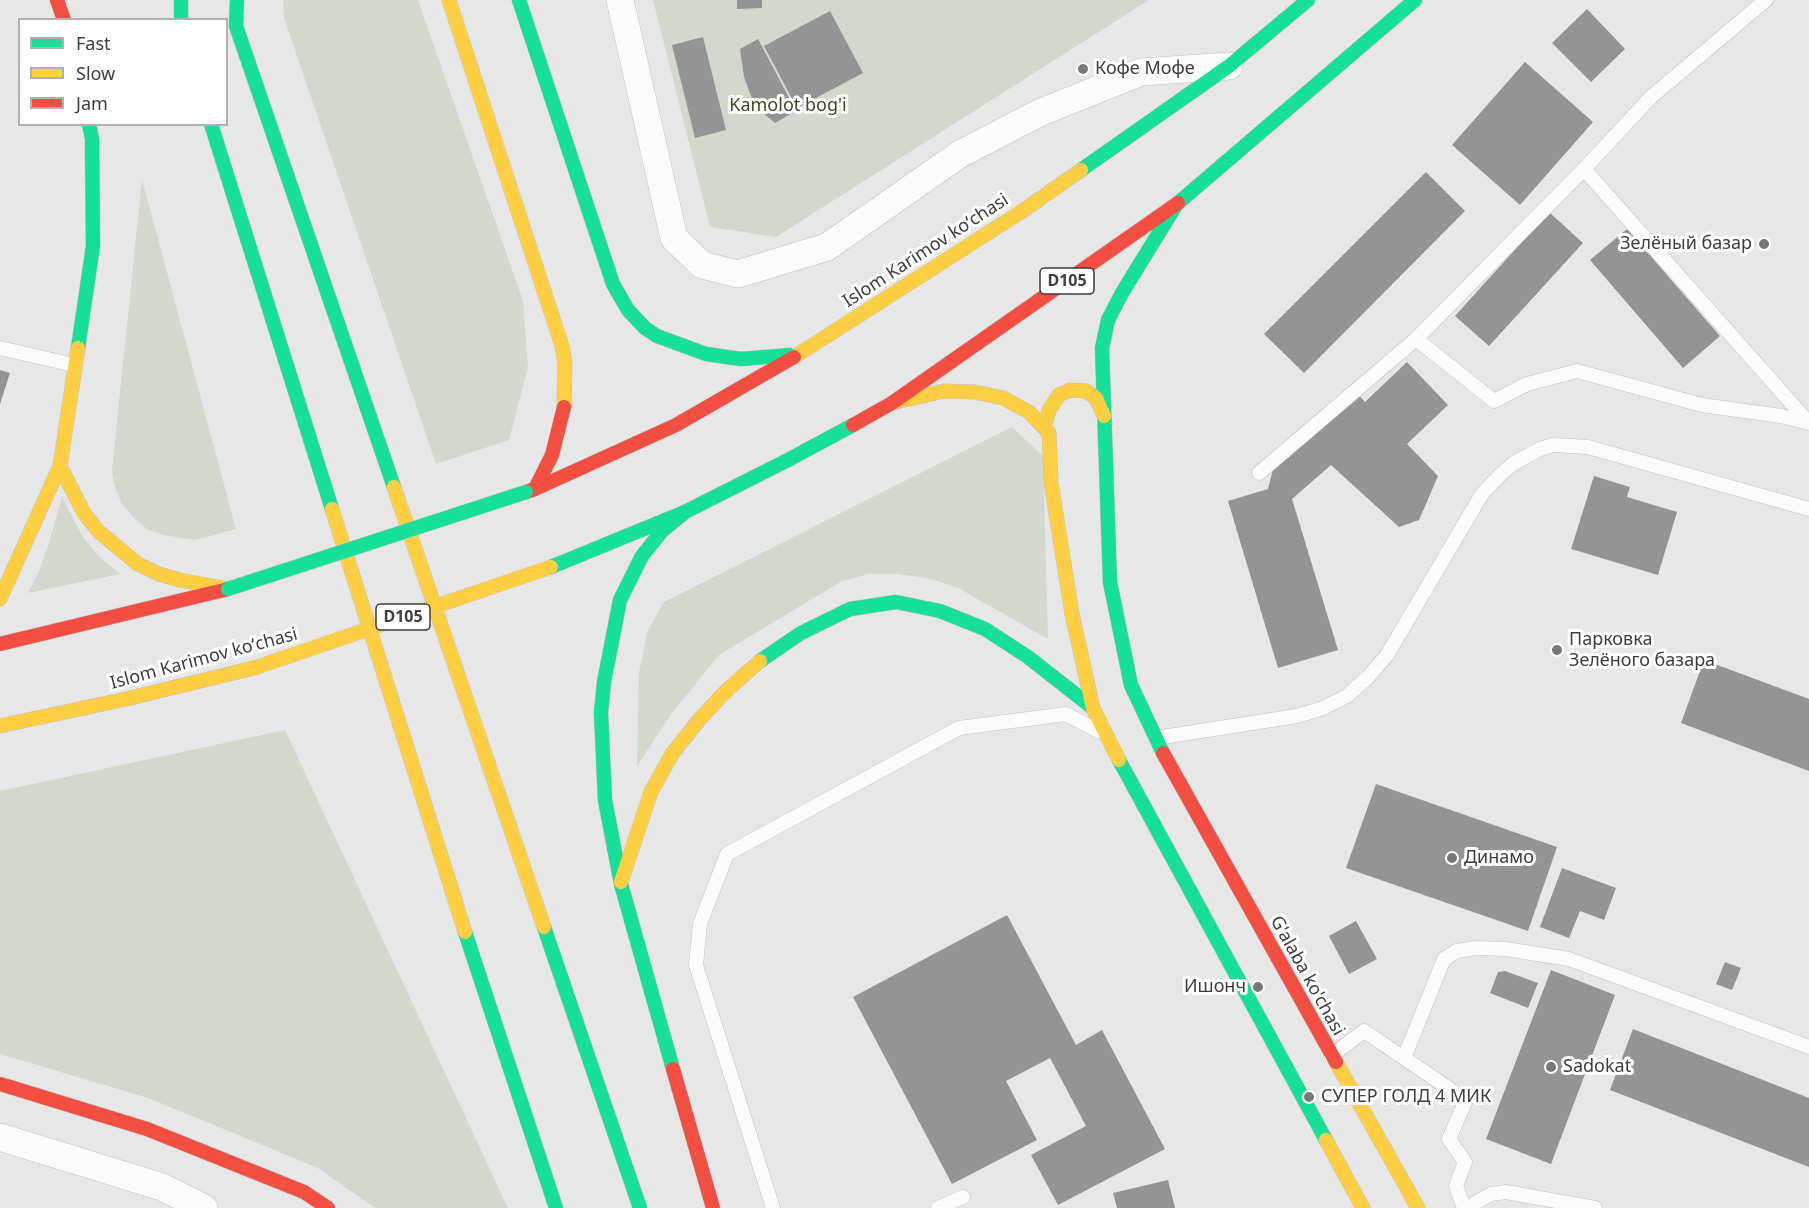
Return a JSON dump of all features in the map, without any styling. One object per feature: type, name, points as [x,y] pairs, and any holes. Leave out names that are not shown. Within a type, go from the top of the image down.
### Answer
[{"type":"main road","points":[[57,0],[63,18]]},
{"type":"main road","points":[[181,0],[181,18]]},
{"type":"main road","points":[[237,0],[236,26],[640,1208]]},
{"type":"main road","points":[[449,0],[562,346],[566,383],[562,418],[552,455],[531,490]]},
{"type":"main road","points":[[519,0],[613,284],[628,310],[645,328],[657,336],[706,354],[753,359],[801,353]]},
{"type":"main road","name":"Islom Karimov koʻchasi","points":[[0,644],[228,589],[531,490],[606,459],[675,425],[801,353],[1024,210],[1228,66],[1308,0]]},
{"type":"main road","name":"D105","points":[[685,512],[788,460],[891,403],[1176,205],[1415,0]]},
{"type":"main road","points":[[0,599],[60,466],[93,246],[92,139],[89,126]]},
{"type":"main road","points":[[212,126],[489,1009],[556,1208]]},
{"type":"main road","name":"G'alaba ko'chasi","points":[[1176,205],[1108,320],[1102,348],[1110,582],[1131,685],[1166,760],[1418,1208]]},
{"type":"main road","points":[[1044,428],[1049,410],[1059,395],[1070,390],[1086,391],[1096,398],[1104,416]]},
{"type":"main road","points":[[891,403],[944,391],[975,392],[1003,398],[1029,412],[1049,433],[1051,482],[1072,614],[1093,708],[1125,773],[1364,1208]]},
{"type":"main road","points":[[60,466],[84,513],[98,531],[138,564],[159,574],[180,580],[228,589]]},
{"type":"main road","points":[[685,512],[651,543],[625,587],[620,600],[604,682],[601,724],[604,800],[621,884],[713,1208]]},
{"type":"main road","name":"Islom Karimov koʻchasi","points":[[0,726],[254,668],[551,567],[685,512]]},
{"type":"main road","points":[[621,884],[651,792],[672,754],[699,720],[756,664],[801,633],[850,609],[896,602],[940,611],[985,629],[1028,657],[1093,708]]},
{"type":"main road","points":[[0,1084],[147,1129],[304,1192],[328,1208]]},
{"type":"street","points":[[69,18],[72,0]]},
{"type":"street","points":[[620,0],[674,238],[702,265],[738,274],[827,247],[960,154],[1039,113],[1141,72],[1228,66]]},
{"type":"street","points":[[0,1137],[162,1187],[204,1208]]},
{"type":"lane","points":[[1259,473],[1416,339],[1584,169],[1651,97],[1766,0]]},
{"type":"lane","points":[[1584,169],[1809,423]]},
{"type":"lane","points":[[1416,339],[1494,401],[1527,384],[1577,371],[1702,405],[1781,416],[1809,423]]},
{"type":"lane","points":[[0,348],[74,365]]},
{"type":"lane","points":[[1156,738],[1297,716],[1323,708],[1347,696],[1387,655],[1482,494],[1514,463],[1540,449],[1553,445],[1588,447],[1809,509]]},
{"type":"lane","points":[[773,1208],[696,965],[700,924],[727,854],[959,728],[1066,714],[1107,737]]},
{"type":"lane","points":[[1404,1058],[1444,958],[1457,951],[1476,948],[1506,949],[1569,959],[1809,1047]]},
{"type":"lane","points":[[1331,1056],[1364,1031],[1466,1100],[1449,1139],[1465,1162],[1456,1186],[1465,1208],[1491,1194],[1506,1192],[1595,1208]]},
{"type":"lane","points":[[938,1208],[963,1197]]},
{"type":"green space","points":[[283,0],[418,0],[523,301],[528,368],[509,440],[436,464],[284,18]]},
{"type":"green space","name":"Kamolot bog'i","points":[[653,0],[1149,0],[776,237],[710,227]]},
{"type":"green space","points":[[142,179],[236,529],[195,540],[163,535],[147,529],[122,504],[115,488],[112,470]]},
{"type":"green space","points":[[1012,427],[1043,456],[1048,639],[958,588],[927,578],[896,574],[868,574],[840,582],[719,655],[672,713],[637,766],[639,673],[647,632],[664,602]]},
{"type":"green space","points":[[62,497],[84,539],[120,574],[28,593],[48,546]]},
{"type":"green space","points":[[285,730],[508,1208],[375,1208],[318,1168],[148,1098],[0,1054],[0,791]]},
{"type":"building","points":[[737,0],[762,0],[762,8],[737,9]]},
{"type":"building","points":[[1587,9],[1625,49],[1591,82],[1552,43]]},
{"type":"building","points":[[830,11],[863,73],[797,108],[764,46]]},
{"type":"building","points":[[703,37],[726,130],[695,138],[672,45]]},
{"type":"building","points":[[758,39],[796,111],[775,123],[763,113],[751,96],[744,77],[740,49]]},
{"type":"building","points":[[1525,62],[1593,122],[1520,205],[1452,145]]},
{"type":"building","points":[[1426,172],[1465,211],[1304,373],[1264,334]]},
{"type":"building","points":[[1549,212],[1583,243],[1489,346],[1455,316]]},
{"type":"building","points":[[1627,229],[1720,336],[1683,368],[1590,260]]},
{"type":"building","points":[[1407,362],[1448,405],[1407,444],[1438,476],[1419,520],[1399,527],[1331,465],[1292,499],[1338,650],[1278,668],[1228,501],[1268,489],[1274,465],[1359,395],[1365,402]]},
{"type":"building","points":[[0,370],[10,373],[0,404]]},
{"type":"building","points":[[1594,476],[1630,487],[1627,497],[1677,512],[1658,575],[1571,549]]},
{"type":"building","points":[[1704,660],[1809,699],[1809,771],[1681,723]]},
{"type":"building","name":"Динамо","points":[[1376,784],[1557,847],[1528,931],[1346,868]]},
{"type":"building","points":[[1562,868],[1616,888],[1604,920],[1580,911],[1569,938],[1540,927]]},
{"type":"building","points":[[1007,915],[1076,1045],[1102,1030],[1165,1149],[1058,1205],[1031,1155],[1086,1126],[1050,1058],[1006,1081],[1037,1140],[952,1184],[853,997]]},
{"type":"building","points":[[1356,921],[1377,959],[1349,974],[1329,936]]},
{"type":"building","points":[[1725,962],[1741,968],[1732,990],[1716,984]]},
{"type":"building","name":"Sadokat","points":[[1551,970],[1615,995],[1551,1164],[1486,1139]]},
{"type":"building","points":[[1505,971],[1538,983],[1528,1008],[1490,993],[1498,972]]},
{"type":"building","points":[[1633,1029],[1809,1098],[1809,1167],[1610,1090]]},
{"type":"building","points":[[1168,1180],[1175,1208],[1117,1208],[1113,1193]]},
{"type":"traffic: fast","points":[[181,0],[181,18]]},
{"type":"traffic: fast","points":[[237,0],[236,26],[394,487]]},
{"type":"traffic: fast","points":[[519,0],[613,284],[628,310],[645,328],[657,336],[706,354],[741,359],[790,355]]},
{"type":"traffic: fast","points":[[1081,170],[1229,66],[1308,0]]},
{"type":"traffic: fast","points":[[1178,203],[1415,0]]},
{"type":"traffic: fast","points":[[78,348],[93,246],[92,139],[89,126]]},
{"type":"traffic: fast","points":[[212,126],[332,509]]},
{"type":"traffic: fast","points":[[1163,753],[1131,685],[1110,582],[1102,348],[1108,320],[1176,205]]},
{"type":"traffic: fast","points":[[551,567],[685,512],[853,425]]},
{"type":"traffic: fast","points":[[228,589],[526,492]]},
{"type":"traffic: fast","points":[[673,1069],[621,884],[605,800],[601,713],[604,682],[620,600],[642,556],[662,531],[685,512]]},
{"type":"traffic: fast","points":[[760,661],[801,633],[850,609],[896,602],[940,611],[985,629],[1028,657],[1093,708]]},
{"type":"traffic: fast","points":[[1119,760],[1326,1140]]},
{"type":"traffic: fast","points":[[544,927],[640,1208]]},
{"type":"traffic: fast","points":[[465,932],[556,1208]]},
{"type":"traffic: slow","points":[[449,0],[562,346],[565,364],[564,407]]},
{"type":"traffic: slow","points":[[794,357],[1024,210],[1081,170]]},
{"type":"traffic: slow","points":[[0,599],[60,466],[78,348]]},
{"type":"traffic: slow","points":[[1044,428],[1049,410],[1059,395],[1070,390],[1086,391],[1096,398],[1104,416]]},
{"type":"traffic: slow","points":[[892,403],[944,391],[975,392],[1003,398],[1029,412],[1049,433],[1051,482],[1072,614],[1093,708],[1119,760]]},
{"type":"traffic: slow","points":[[60,466],[84,513],[98,531],[138,564],[159,574],[180,580],[228,589]]},
{"type":"traffic: slow","points":[[394,487],[544,927]]},
{"type":"traffic: slow","points":[[332,509],[465,932]]},
{"type":"traffic: slow","points":[[254,668],[551,567]]},
{"type":"traffic: slow","points":[[621,882],[651,792],[672,754],[725,692],[760,661]]},
{"type":"traffic: slow","points":[[0,726],[254,668]]},
{"type":"traffic: slow","points":[[1336,1062],[1418,1208]]},
{"type":"traffic: slow","points":[[1326,1140],[1363,1208]]},
{"type":"traffic: jam","points":[[57,0],[63,18]]},
{"type":"traffic: jam","points":[[853,425],[892,403],[1178,203]]},
{"type":"traffic: jam","points":[[535,489],[676,425],[794,357]]},
{"type":"traffic: jam","points":[[526,492],[535,489],[552,455],[564,407]]},
{"type":"traffic: jam","points":[[0,644],[228,589]]},
{"type":"traffic: jam","points":[[1163,753],[1336,1062]]},
{"type":"traffic: jam","points":[[673,1069],[713,1208]]},
{"type":"traffic: jam","points":[[0,1084],[147,1129],[304,1192],[328,1208]]},
{"type":"place","name":"Кофе Мофе","points":[[1083,69]]},
{"type":"place","name":"Зелёный базар","points":[[1764,244]]},
{"type":"place","name":"Парковка Зелёного базара","points":[[1557,650]]},
{"type":"place","name":"Динамо","points":[[1452,858]]},
{"type":"place","name":"Ишонч","points":[[1258,987]]},
{"type":"place","name":"Sadokat","points":[[1551,1067]]},
{"type":"place","name":"СУПЕР ГОЛД 4 МИК","points":[[1309,1097]]}]
